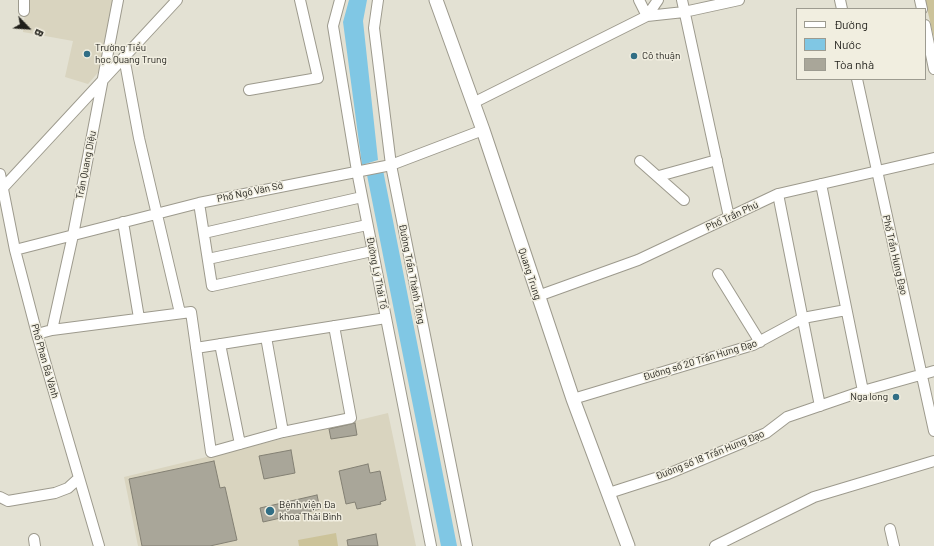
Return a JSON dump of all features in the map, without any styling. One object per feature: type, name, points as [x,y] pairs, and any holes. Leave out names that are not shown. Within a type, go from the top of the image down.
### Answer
[{"type":"main road","name":"Quang Trung","points":[[436,0],[483,130],[573,399],[628,546]]},
{"type":"street","points":[[24,0],[24,11]]},
{"type":"street","name":"Trần Quang Diệu","points":[[52,330],[73,235],[101,82],[118,0]]},
{"type":"street","points":[[1,190],[177,0]]},
{"type":"street","points":[[249,90],[318,78],[300,0]]},
{"type":"street","name":"Đường Lý Thái Tổ","points":[[340,0],[333,26],[361,170],[362,197],[372,252],[431,546]]},
{"type":"street","name":"Đường Trần Thánh Tông","points":[[378,0],[374,28],[388,166],[467,546]]},
{"type":"street","points":[[639,0],[647,16]]},
{"type":"street","points":[[647,16],[658,0]]},
{"type":"street","points":[[682,0],[729,217]]},
{"type":"street","points":[[473,103],[647,16],[684,12],[739,0]]},
{"type":"street","points":[[926,30],[934,69]]},
{"type":"street","points":[[124,57],[139,138],[180,313]]},
{"type":"street","name":"Phố Trần Hưng Đạo","points":[[857,80],[934,431]]},
{"type":"street","name":"Phố Ngô Văn Sở","points":[[15,250],[199,203],[361,170],[388,166],[483,130]]},
{"type":"street","name":"Phố Trần Phú","points":[[538,296],[638,260],[778,194],[934,158]]},
{"type":"street","points":[[640,160],[684,200]]},
{"type":"street","points":[[659,176],[716,160]]},
{"type":"street","name":"Phố Phan Bá Vành","points":[[0,174],[1,190],[37,334],[99,546]]},
{"type":"street","points":[[821,184],[863,392]]},
{"type":"street","points":[[778,194],[820,406]]},
{"type":"street","points":[[204,233],[362,197]]},
{"type":"street","points":[[199,203],[212,286],[372,252]]},
{"type":"street","points":[[122,222],[139,318]]},
{"type":"street","points":[[208,260],[367,225]]},
{"type":"street","points":[[718,274],[760,342]]},
{"type":"street","name":"Đường số 20 Trần Hưng Đạo","points":[[573,399],[760,342],[803,318],[846,310]]},
{"type":"street","points":[[37,334],[52,330],[191,312],[210,452],[283,432],[351,418],[334,326]]},
{"type":"street","points":[[196,348],[386,318]]},
{"type":"street","points":[[266,337],[283,432]]},
{"type":"street","points":[[220,344],[240,444]]},
{"type":"street","name":"Đường số 18 Trần Hưng Đạo","points":[[609,493],[668,474],[766,433],[787,417],[934,371]]},
{"type":"street","points":[[715,546],[814,497],[934,461]]},
{"type":"street","points":[[0,497],[8,501],[55,493],[68,488],[79,478]]},
{"type":"street","points":[[890,529],[894,546]]},
{"type":"shaded area","name":"Trường Tiểu học Quang Trung","points":[[26,0],[116,0],[102,68],[88,84],[65,77],[73,41],[23,32]]},
{"type":"shaded area","points":[[925,0],[934,0],[934,38]]},
{"type":"shaded area","name":"Bệnh viện Đa khoa Thái Bình","points":[[388,413],[416,546],[138,546],[124,477]]},
{"type":"shaded area","points":[[336,533],[338,546],[299,546],[298,540]]},
{"type":"water","points":[[349,0],[367,0],[363,21],[378,160],[362,165],[343,22]]},
{"type":"water","points":[[383,170],[457,546],[441,546],[367,175]]},
{"type":"building","points":[[355,423],[357,435],[331,439],[329,429]]},
{"type":"building","points":[[291,450],[295,473],[264,479],[259,456]]},
{"type":"building","points":[[214,461],[220,488],[225,487],[237,540],[210,546],[142,546],[129,479]]},
{"type":"building","points":[[368,464],[370,473],[380,471],[386,500],[380,502],[381,504],[357,509],[355,502],[346,504],[339,471]]},
{"type":"building","points":[[317,495],[320,509],[263,522],[260,508]]},
{"type":"building","points":[[376,534],[378,546],[348,546],[347,540]]},
{"type":"place","name":"Trường Tiểu học Quang Trung","points":[[87,54]]},
{"type":"place","name":"Cô thuận","points":[[634,56]]},
{"type":"place","name":"Nga long","points":[[896,397]]},
{"type":"place","name":"Bệnh viện Đa khoa Thái Bình","points":[[270,511]]}]
